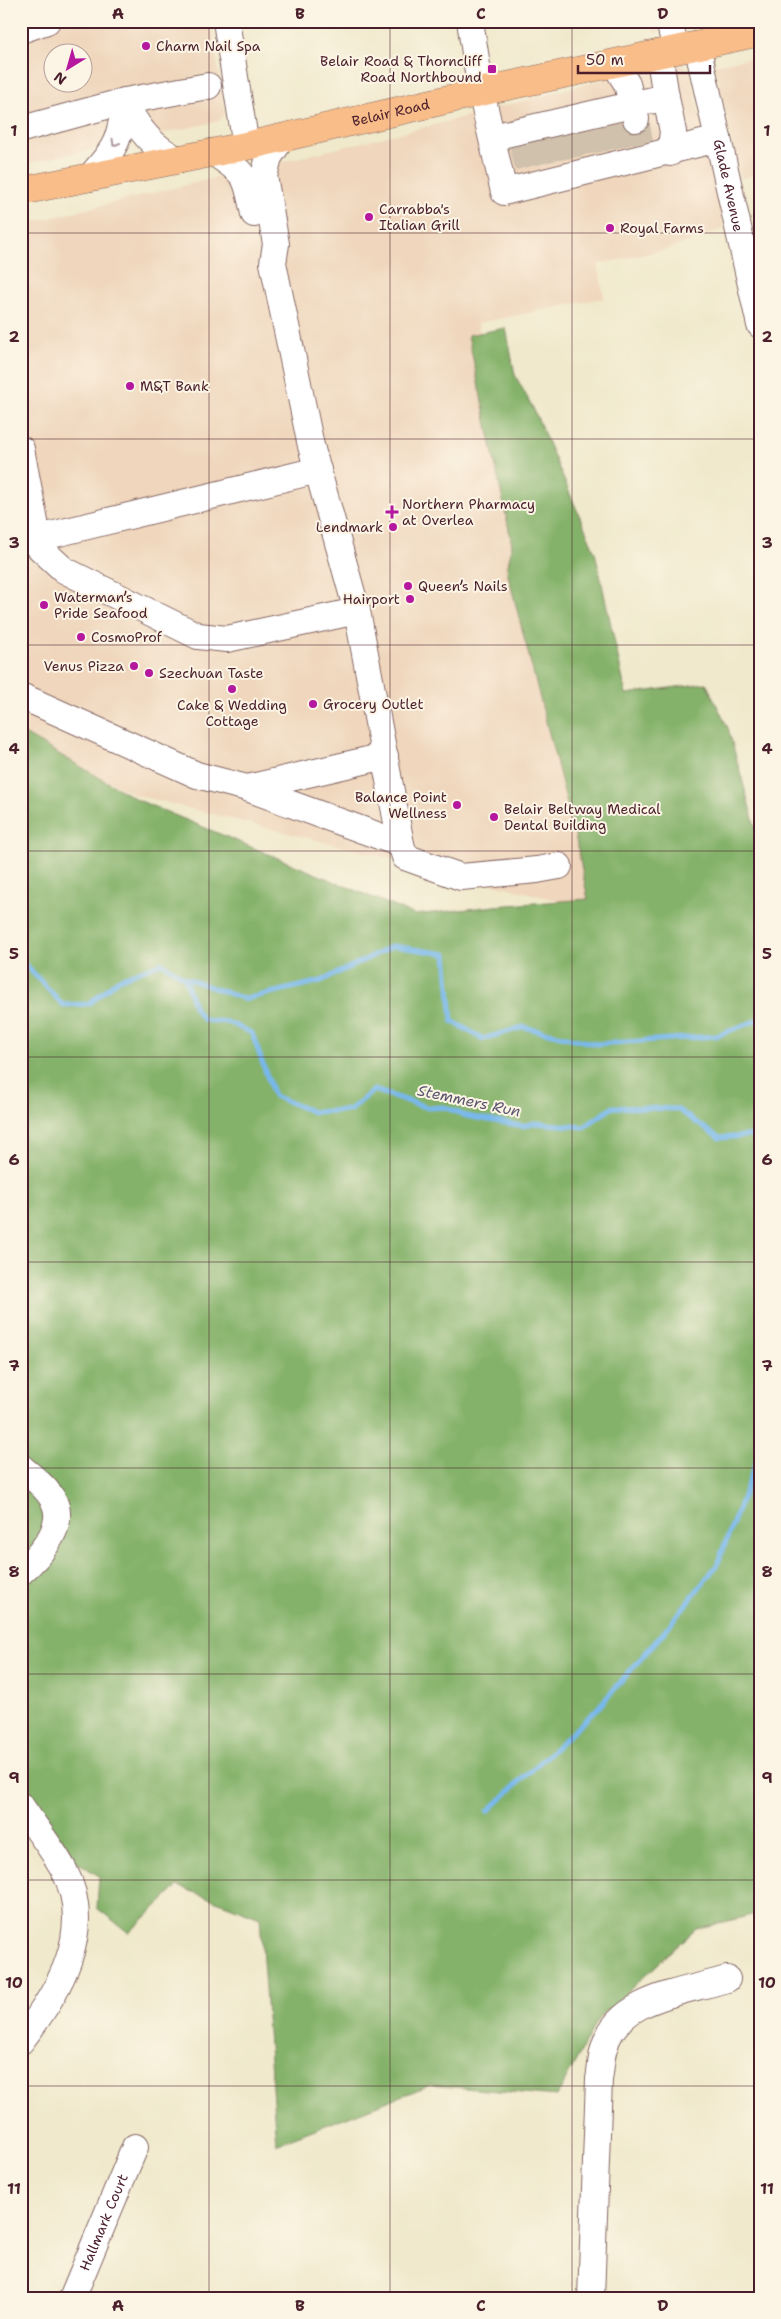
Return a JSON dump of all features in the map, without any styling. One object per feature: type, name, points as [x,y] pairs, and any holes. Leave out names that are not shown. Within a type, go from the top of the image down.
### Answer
[{"type":"main road","name":"Belair Road","points":[[21,191],[246,146],[481,92],[760,32]]},
{"type":"street","points":[[21,30],[47,21]]},
{"type":"street","points":[[226,21],[246,146]]},
{"type":"street","points":[[470,21],[481,92],[493,137],[504,192],[581,144],[666,97]]},
{"type":"street","points":[[669,21],[677,50],[666,97],[674,132],[670,153]]},
{"type":"street","name":"Glade Avenue","points":[[677,50],[718,139],[760,325]]},
{"type":"street","points":[[581,144],[627,84],[614,63]]},
{"type":"street","points":[[21,125],[22,128],[125,101],[208,86]]},
{"type":"street","points":[[125,101],[140,129],[154,146],[179,160]]},
{"type":"street","points":[[89,178],[106,159],[119,138],[125,101]]},
{"type":"street","points":[[493,137],[670,153],[718,139]]},
{"type":"street","points":[[282,138],[269,157],[264,176],[276,244],[273,263],[311,446],[357,611],[405,857],[461,877],[537,870],[559,866]]},
{"type":"street","points":[[213,152],[242,171],[248,182],[262,248],[273,263]]},
{"type":"street","points":[[21,449],[30,540],[64,570],[198,636],[227,639],[357,611]]},
{"type":"street","points":[[30,540],[318,470]]},
{"type":"street","points":[[21,696],[198,775],[247,788],[401,844]]},
{"type":"street","points":[[247,788],[385,756]]},
{"type":"street","points":[[21,1467],[50,1495],[57,1507],[57,1519],[48,1542],[21,1572]]},
{"type":"street","points":[[21,1806],[64,1871],[71,1890],[75,1919],[72,1954],[64,1976],[39,2018],[21,2041]]},
{"type":"street","points":[[591,2298],[599,2079],[604,2047],[612,2031],[633,2010],[662,1995],[694,1989],[727,1979]]},
{"type":"street","name":"Hallmark Court","points":[[72,2298],[135,2147]]},
{"type":"shaded area","points":[[21,21],[211,21],[225,114],[219,121],[21,165]]},
{"type":"shaded area","points":[[651,21],[704,21],[654,33]]},
{"type":"shaded area","points":[[760,56],[760,174],[740,179],[715,65]]},
{"type":"shaded area","points":[[670,61],[683,64],[690,71],[724,228],[669,249],[598,264],[604,298],[478,323],[566,762],[593,909],[136,795],[21,738],[21,225],[438,124]]},
{"type":"green space","points":[[506,328],[515,375],[534,410],[595,552],[626,694],[706,683],[728,728],[758,837],[760,837],[760,1913],[696,1929],[599,2018],[557,2096],[430,2085],[276,2144],[260,1918],[178,1886],[129,1933],[97,1908],[99,1876],[21,1826],[21,732],[138,800],[415,915],[495,906],[588,899],[574,830],[507,571],[512,544],[468,335]]},
{"type":"waterway","name":"Stemmers Run","points":[[21,960],[63,1005],[89,1004],[119,979],[162,963],[185,978],[245,999],[321,981],[393,946],[446,954],[452,1021],[483,1039],[523,1027],[596,1044],[716,1036],[760,1019]]},
{"type":"waterway","name":"Stemmers Run","points":[[185,978],[195,1009],[204,1020],[227,1022],[252,1033],[274,1096],[313,1112],[350,1110],[374,1090],[429,1108],[444,1107],[466,1116],[523,1126],[535,1123],[584,1127],[613,1107],[677,1109],[719,1138],[760,1135]]},
{"type":"waterway","points":[[488,1811],[596,1710],[664,1632],[717,1565],[760,1452]]},
{"type":"tunnel","points":[[636,119],[640,143]]},
{"type":"tunnel","points":[[613,124],[618,148]]},
{"type":"tunnel","points":[[591,129],[595,153]]},
{"type":"tunnel","points":[[567,134],[571,158]]},
{"type":"tunnel","points":[[543,139],[549,162]]},
{"type":"tunnel","points":[[522,143],[528,167]]},
{"type":"place","name":"Charm Nail Spa","points":[[146,46]]},
{"type":"place","name":"Belair Road & Thorncliff Road Northbound","points":[[492,69]]},
{"type":"place","name":"Carrabba's Italian Grill","points":[[369,217]]},
{"type":"place","name":"Royal Farms","points":[[610,228]]},
{"type":"place","name":"M&T Bank","points":[[130,386]]},
{"type":"place","name":"Northern Pharmacy at Overlea","points":[[392,512]]},
{"type":"place","name":"Lendmark","points":[[393,527]]},
{"type":"place","name":"Queen’s Nails","points":[[408,586]]},
{"type":"place","name":"Hairport","points":[[410,599]]},
{"type":"place","name":"Waterman’s Pride Seafood","points":[[44,605]]},
{"type":"place","name":"CosmoProf","points":[[81,637]]},
{"type":"place","name":"Venus Pizza","points":[[134,666]]},
{"type":"place","name":"Szechuan Taste","points":[[149,673]]},
{"type":"place","name":"Cake & Wedding Cottage","points":[[232,689]]},
{"type":"place","name":"Grocery Outlet","points":[[313,704]]},
{"type":"place","name":"Balance Point Wellness","points":[[457,805]]},
{"type":"place","name":"Belair Beltway Medical Dental Building","points":[[494,817]]}]
